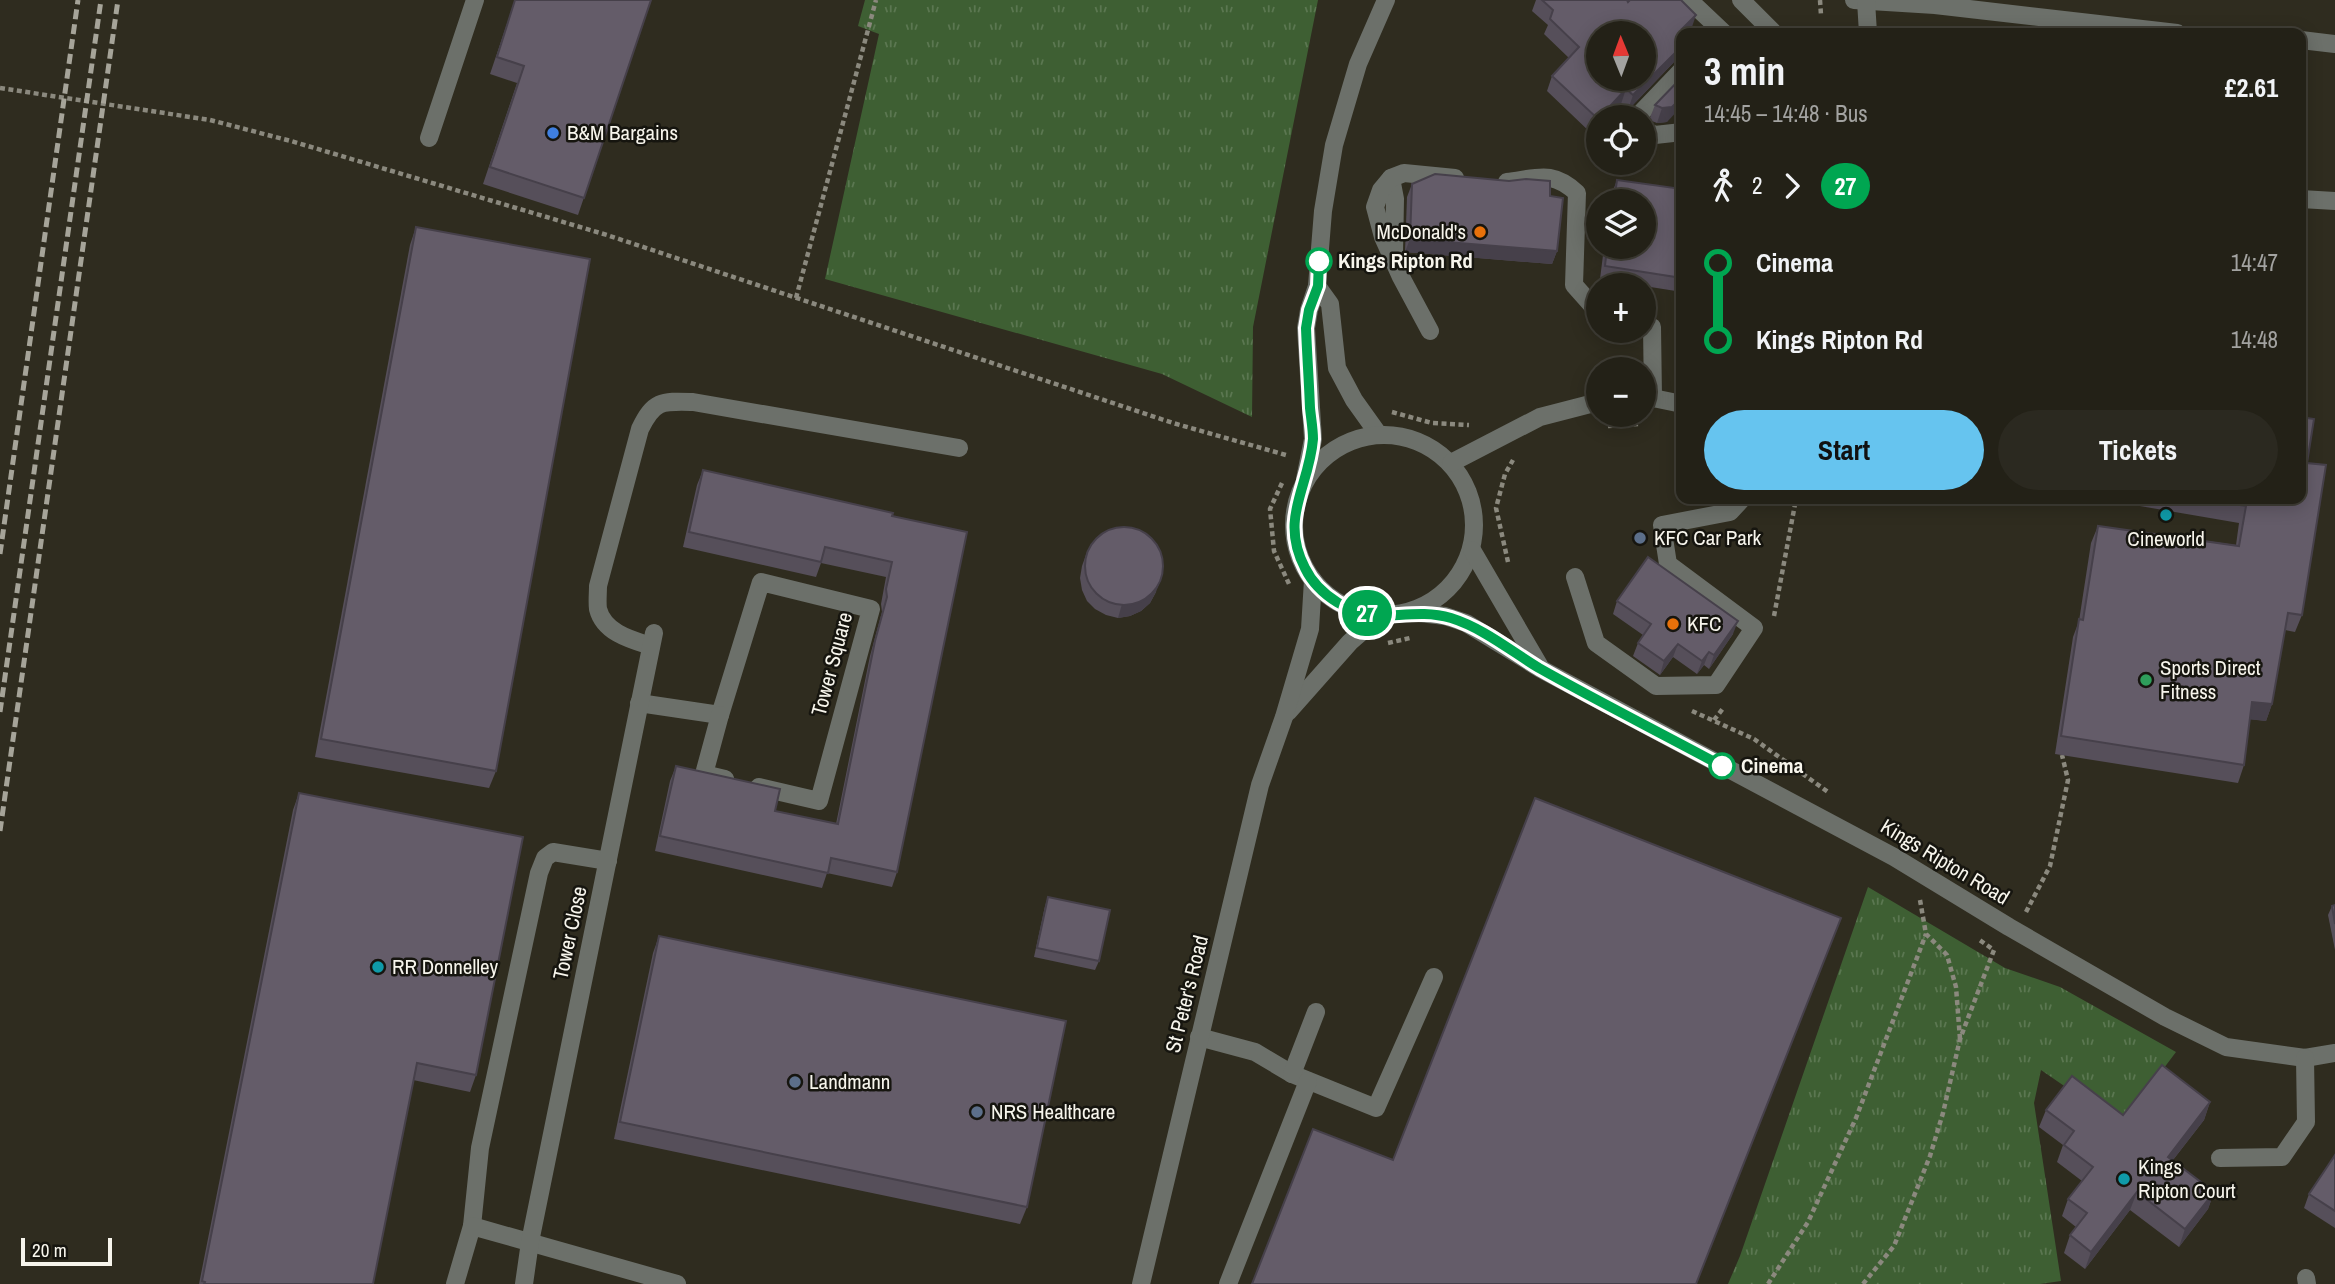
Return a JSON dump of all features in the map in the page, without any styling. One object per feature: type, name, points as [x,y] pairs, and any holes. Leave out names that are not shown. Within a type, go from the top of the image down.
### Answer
[{"type":"street","points":[[429,138],[475,0]]},
{"type":"street","points":[[1689,0],[1710,26]]},
{"type":"street","points":[[1741,0],[1769,28]]},
{"type":"street","points":[[1854,0],[1935,5],[2134,28]]},
{"type":"street","points":[[1304,482],[1323,458],[1349,442],[1379,435],[1405,437],[1430,447],[1451,463],[1468,489],[1475,519],[1472,550],[1463,571],[1449,589],[1432,603],[1411,612],[1380,616],[1351,609],[1324,594],[1305,570],[1295,541],[1294,511],[1304,482],[1313,439],[1306,328],[1318,286],[1323,211],[1335,145],[1358,64],[1386,1]]},
{"type":"street","points":[[1866,1],[1868,28]]},
{"type":"street","points":[[2306,41],[2335,44]]},
{"type":"street","points":[[1648,105],[1676,76]]},
{"type":"street","points":[[1656,135],[1676,133]]},
{"type":"street","points":[[1430,331],[1383,237],[1376,207],[1381,190],[1391,178],[1405,173],[1470,179]]},
{"type":"street","points":[[1494,181],[1505,183],[1548,177],[1565,182],[1577,193],[1574,285],[1586,298]]},
{"type":"street","points":[[2306,199],[2335,201]]},
{"type":"street","points":[[1318,286],[1330,304],[1336,368],[1354,400],[1379,435]]},
{"type":"street","points":[[1656,400],[1676,403]]},
{"type":"street","name":"Tower Close","points":[[524,1284],[530,1242],[653,639],[621,636],[611,628],[598,610],[598,586],[640,429],[649,410],[667,401],[693,402],[959,448]]},
{"type":"street","points":[[1451,463],[1540,417],[1586,405]]},
{"type":"street","points":[[1575,577],[1595,643],[1656,686],[1716,685],[1754,628],[1668,564],[1662,525],[1730,513],[1738,504]]},
{"type":"street","points":[[1472,550],[1541,669]]},
{"type":"street","name":"St Peter's Road","points":[[1141,1284],[1260,785],[1310,629],[1313,580]]},
{"type":"street","name":"Tower Square","points":[[761,582],[871,609],[819,801],[704,774],[720,715],[761,582]]},
{"type":"street","name":"Kings Ripton Road","points":[[1411,612],[1445,616],[1466,623],[1541,669],[1894,857],[2165,1017],[2225,1046],[2305,1058],[2335,1053]]},
{"type":"street","points":[[1284,717],[1350,642],[1380,616]]},
{"type":"street","points":[[639,703],[720,715]]},
{"type":"street","points":[[455,1284],[472,1226],[480,1148],[539,873],[545,858],[553,852],[608,861]]},
{"type":"street","points":[[1199,1037],[1255,1052],[1300,1077],[1376,1108],[1434,977]]},
{"type":"street","points":[[1228,1284],[1300,1077],[1316,1012]]},
{"type":"street","points":[[2220,1158],[2282,1157],[2306,1122],[2305,1058]]},
{"type":"street","points":[[472,1226],[677,1284]]},
{"type":"path","points":[[796,298],[876,0]]},
{"type":"path","points":[[1820,0],[1821,15]]},
{"type":"path","points":[[0,88],[210,120],[291,141],[607,235],[1173,423],[1291,456]]},
{"type":"path","points":[[1384,407],[1394,413],[1432,423],[1474,425]]},
{"type":"path","points":[[1511,572],[1496,508],[1511,461],[1523,454]]},
{"type":"path","points":[[1285,477],[1270,509],[1274,551],[1289,584],[1290,597]]},
{"type":"path","points":[[1383,646],[1394,640],[1412,637]]},
{"type":"path","points":[[1690,710],[1754,738],[1839,799]]},
{"type":"path","points":[[2025,912],[2050,866],[2068,780],[2062,755]]},
{"type":"path","points":[[1768,1284],[1808,1222],[1856,1118],[1926,934],[1919,894]]},
{"type":"path","points":[[1921,903],[1931,910]]},
{"type":"path","points":[[2014,906],[2036,920]]},
{"type":"path","points":[[1926,934],[1947,955],[1956,987],[1960,1039]]},
{"type":"path","points":[[1863,1284],[1894,1247],[1930,1156],[1960,1039],[1994,950],[1973,936]]},
{"type":"green space","points":[[865,0],[1318,0],[1253,327],[1252,417],[1162,374],[825,279],[879,34],[858,26]]},
{"type":"green space","points":[[1868,887],[2005,968],[2060,987],[2176,1052],[2121,1125],[2041,1070],[2034,1103],[2061,1281],[2040,1284],[1728,1284]]},
{"type":"building","name":"B&M Bargains","points":[[515,0],[651,0],[584,198],[490,167],[524,66],[497,57]]},
{"type":"building","points":[[1542,0],[1681,0],[1696,15],[1683,28],[1676,28],[1676,52],[1656,72],[1656,21],[1586,21],[1586,91],[1624,91],[1611,105],[1586,105],[1586,108],[1552,76],[1579,47],[1550,19],[1553,10]]},
{"type":"building","points":[[1676,83],[1676,103],[1672,107],[1662,108],[1655,105]]},
{"type":"building","name":"McDonald's","points":[[1435,174],[1509,181],[1550,181],[1550,196],[1563,198],[1557,251],[1410,239],[1412,184]]},
{"type":"building","points":[[1617,180],[1676,188],[1676,277],[1605,266],[1606,259],[1656,259],[1656,189],[1616,189]]},
{"type":"building","points":[[416,227],[590,259],[496,771],[321,739]]},
{"type":"building","points":[[2306,418],[2314,419],[2307,463],[2326,465],[2302,615],[2288,613],[2272,704],[2252,702],[2244,765],[2061,736],[2079,619],[2083,620],[2098,526],[2239,546],[2246,506],[2234,504],[2306,504]]},
{"type":"building","points":[[703,470],[967,532],[897,872],[831,858],[828,873],[660,836],[676,766],[780,789],[775,811],[838,824],[875,641],[887,597],[886,589],[892,562],[825,547],[821,562],[689,532]]},
{"type":"building","points":[[1124,527],[1139,530],[1151,539],[1160,551],[1163,566],[1160,581],[1151,593],[1139,602],[1124,605],[1109,602],[1097,593],[1088,581],[1085,566],[1088,551],[1097,539],[1109,530]]},
{"type":"building","name":"KFC","points":[[1648,557],[1738,621],[1714,655],[1709,652],[1702,661],[1678,644],[1664,661],[1638,643],[1651,624],[1617,601]]},
{"type":"building","name":"RR Donnelley","points":[[299,793],[523,837],[476,1075],[417,1063],[373,1284],[204,1284],[202,1281]]},
{"type":"building","points":[[1535,798],[1841,918],[1696,1284],[1252,1284],[1313,1129],[1393,1160]]},
{"type":"building","points":[[1048,897],[1110,910],[1099,961],[1037,948]]},
{"type":"building","points":[[659,936],[1066,1021],[1027,1207],[620,1122]]},
{"type":"building","name":"Kings Ripton Court","points":[[2162,1065],[2210,1102],[2168,1157],[2214,1192],[2185,1229],[2137,1192],[2091,1252],[2070,1235],[2087,1213],[2068,1199],[2093,1167],[2064,1145],[2074,1131],[2046,1110],[2072,1076],[2123,1115]]},
{"type":"building","points":[[2335,1155],[2335,1211],[2309,1194]]},
{"type":"railway","points":[[0,554],[78,0]]},
{"type":"railway","points":[[0,712],[101,0]]},
{"type":"railway","points":[[0,831],[118,0]]},
{"type":"bus line","name":"27","points":[[1319,261],[1318,286],[1306,328],[1313,439],[1304,482],[1294,511],[1295,541],[1305,570],[1324,594],[1351,609],[1380,616],[1411,612],[1445,616],[1466,623],[1541,669],[1722,766]]},
{"type":"place","name":"B&M Bargains","points":[[553,133]]},
{"type":"place","name":"McDonald's","points":[[1480,232]]},
{"type":"place","name":"Kings Ripton Rd","points":[[1319,261]]},
{"type":"place","name":"Cineworld","points":[[2166,515]]},
{"type":"place","name":"KFC Car Park","points":[[1640,538]]},
{"type":"place","name":"KFC","points":[[1673,624]]},
{"type":"place","name":"Sports Direct Fitness","points":[[2146,680]]},
{"type":"place","name":"Cinema","points":[[1722,766]]},
{"type":"place","name":"RR Donnelley","points":[[378,967]]},
{"type":"place","name":"Landmann","points":[[795,1082]]},
{"type":"place","name":"NRS Healthcare","points":[[977,1112]]},
{"type":"place","name":"Kings Ripton Court","points":[[2124,1179]]}]
